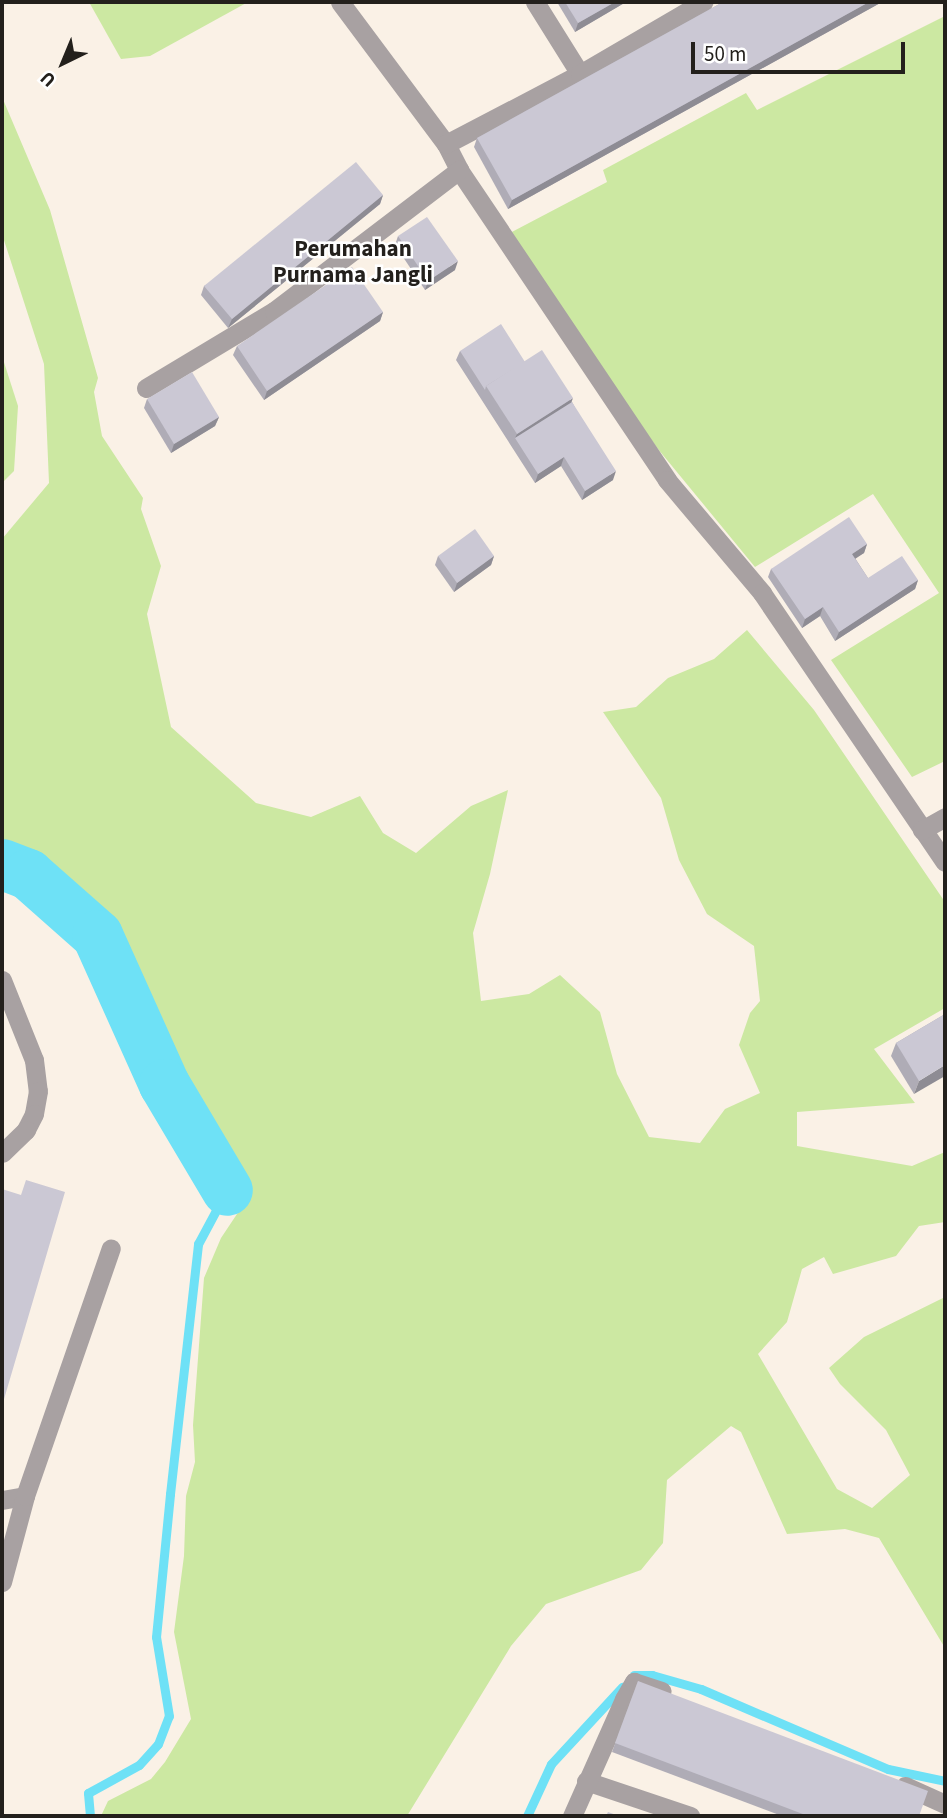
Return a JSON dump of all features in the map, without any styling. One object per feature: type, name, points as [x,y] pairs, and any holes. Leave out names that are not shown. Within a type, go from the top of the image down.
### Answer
[{"type":"street","points":[[340,2],[446,144],[459,170],[667,480],[762,593],[945,862]]},
{"type":"street","points":[[535,2],[580,74]]},
{"type":"street","points":[[446,144],[580,74],[697,3]]},
{"type":"street","points":[[146,388],[274,312],[459,170]]},
{"type":"street","points":[[922,830],[945,817]]},
{"type":"street","points":[[2,979],[34,1060],[38,1091],[34,1114],[26,1130],[2,1153]]},
{"type":"street","points":[[2,1580],[25,1496],[111,1248]]},
{"type":"street","points":[[2,1500],[25,1496]]},
{"type":"street","points":[[572,1816],[634,1682],[674,1696]]},
{"type":"street","points":[[890,1779],[944,1808]]},
{"type":"street","points":[[586,1781],[690,1816]]},
{"type":"green space","points":[[89,2],[248,2],[150,56],[121,59]]},
{"type":"green space","points":[[945,16],[945,761],[912,777],[831,660],[939,593],[873,494],[755,567],[658,449],[504,236],[607,182],[603,170],[746,93],[757,110]]},
{"type":"green space","points":[[2,97],[50,210],[98,378],[94,392],[102,436],[143,498],[141,509],[161,566],[147,614],[171,727],[256,803],[311,817],[360,796],[383,833],[416,853],[471,806],[508,790],[490,874],[473,933],[481,1001],[529,994],[560,975],[600,1012],[617,1074],[649,1137],[700,1143],[725,1109],[760,1093],[739,1045],[750,1013],[760,1001],[754,946],[707,914],[679,860],[661,798],[603,712],[636,707],[668,678],[714,659],[747,630],[814,710],[945,902],[945,1008],[874,1049],[915,1103],[797,1112],[797,1146],[912,1166],[945,1152],[945,1222],[919,1226],[896,1256],[833,1274],[824,1257],[802,1269],[787,1322],[758,1354],[837,1489],[872,1508],[910,1475],[886,1430],[840,1384],[829,1368],[864,1337],[945,1297],[945,1648],[879,1538],[845,1529],[787,1534],[741,1432],[731,1426],[667,1480],[663,1543],[641,1570],[546,1604],[511,1646],[407,1816],[101,1816],[108,1801],[151,1779],[165,1762],[191,1719],[174,1632],[184,1556],[186,1496],[195,1462],[193,1425],[204,1278],[221,1238],[239,1211],[241,1187],[226,1155],[196,1124],[150,1014],[138,971],[108,928],[73,895],[13,852],[2,849],[2,539],[49,483],[44,364],[2,234]]},
{"type":"green space","points":[[2,356],[18,406],[14,471],[2,483]]},
{"type":"building","points":[[565,2],[615,2],[578,23]]},
{"type":"building","points":[[723,2],[869,2],[512,200],[477,138]]},
{"type":"building","points":[[356,162],[383,195],[232,319],[204,286]]},
{"type":"building","points":[[427,217],[458,261],[428,281],[398,236]]},
{"type":"building","points":[[352,267],[383,312],[267,391],[237,346]]},
{"type":"building","points":[[501,324],[525,362],[486,386],[485,390],[460,351]]},
{"type":"building","points":[[542,350],[573,398],[517,434],[486,386]]},
{"type":"building","points":[[192,372],[219,417],[174,444],[147,399]]},
{"type":"building","points":[[572,402],[616,471],[585,491],[564,457],[538,474],[515,438]]},
{"type":"building","points":[[849,517],[867,544],[852,554],[868,578],[902,556],[918,580],[839,632],[823,607],[805,619],[771,569]]},
{"type":"building","points":[[475,529],[494,556],[457,583],[438,556]]},
{"type":"building","points":[[945,1014],[945,1065],[919,1081],[896,1043]]},
{"type":"building","points":[[26,1180],[65,1192],[2,1406],[2,1189],[21,1195]]},
{"type":"building","points":[[638,1681],[928,1791],[919,1816],[808,1816],[615,1743]]},
{"type":"waterway","points":[[2,864],[28,874],[97,935],[164,1084],[227,1190]]},
{"type":"waterway","points":[[90,1816],[88,1793],[139,1765],[158,1744],[169,1716],[156,1637],[170,1494],[198,1244],[227,1190]]},
{"type":"waterway","points":[[634,1675],[652,1675],[701,1689],[888,1769],[945,1781]]},
{"type":"waterway","points":[[527,1816],[551,1764],[622,1687]]},
{"type":"district","name":"Perumahan Purnama Jangli","points":[[353,262]]}]
